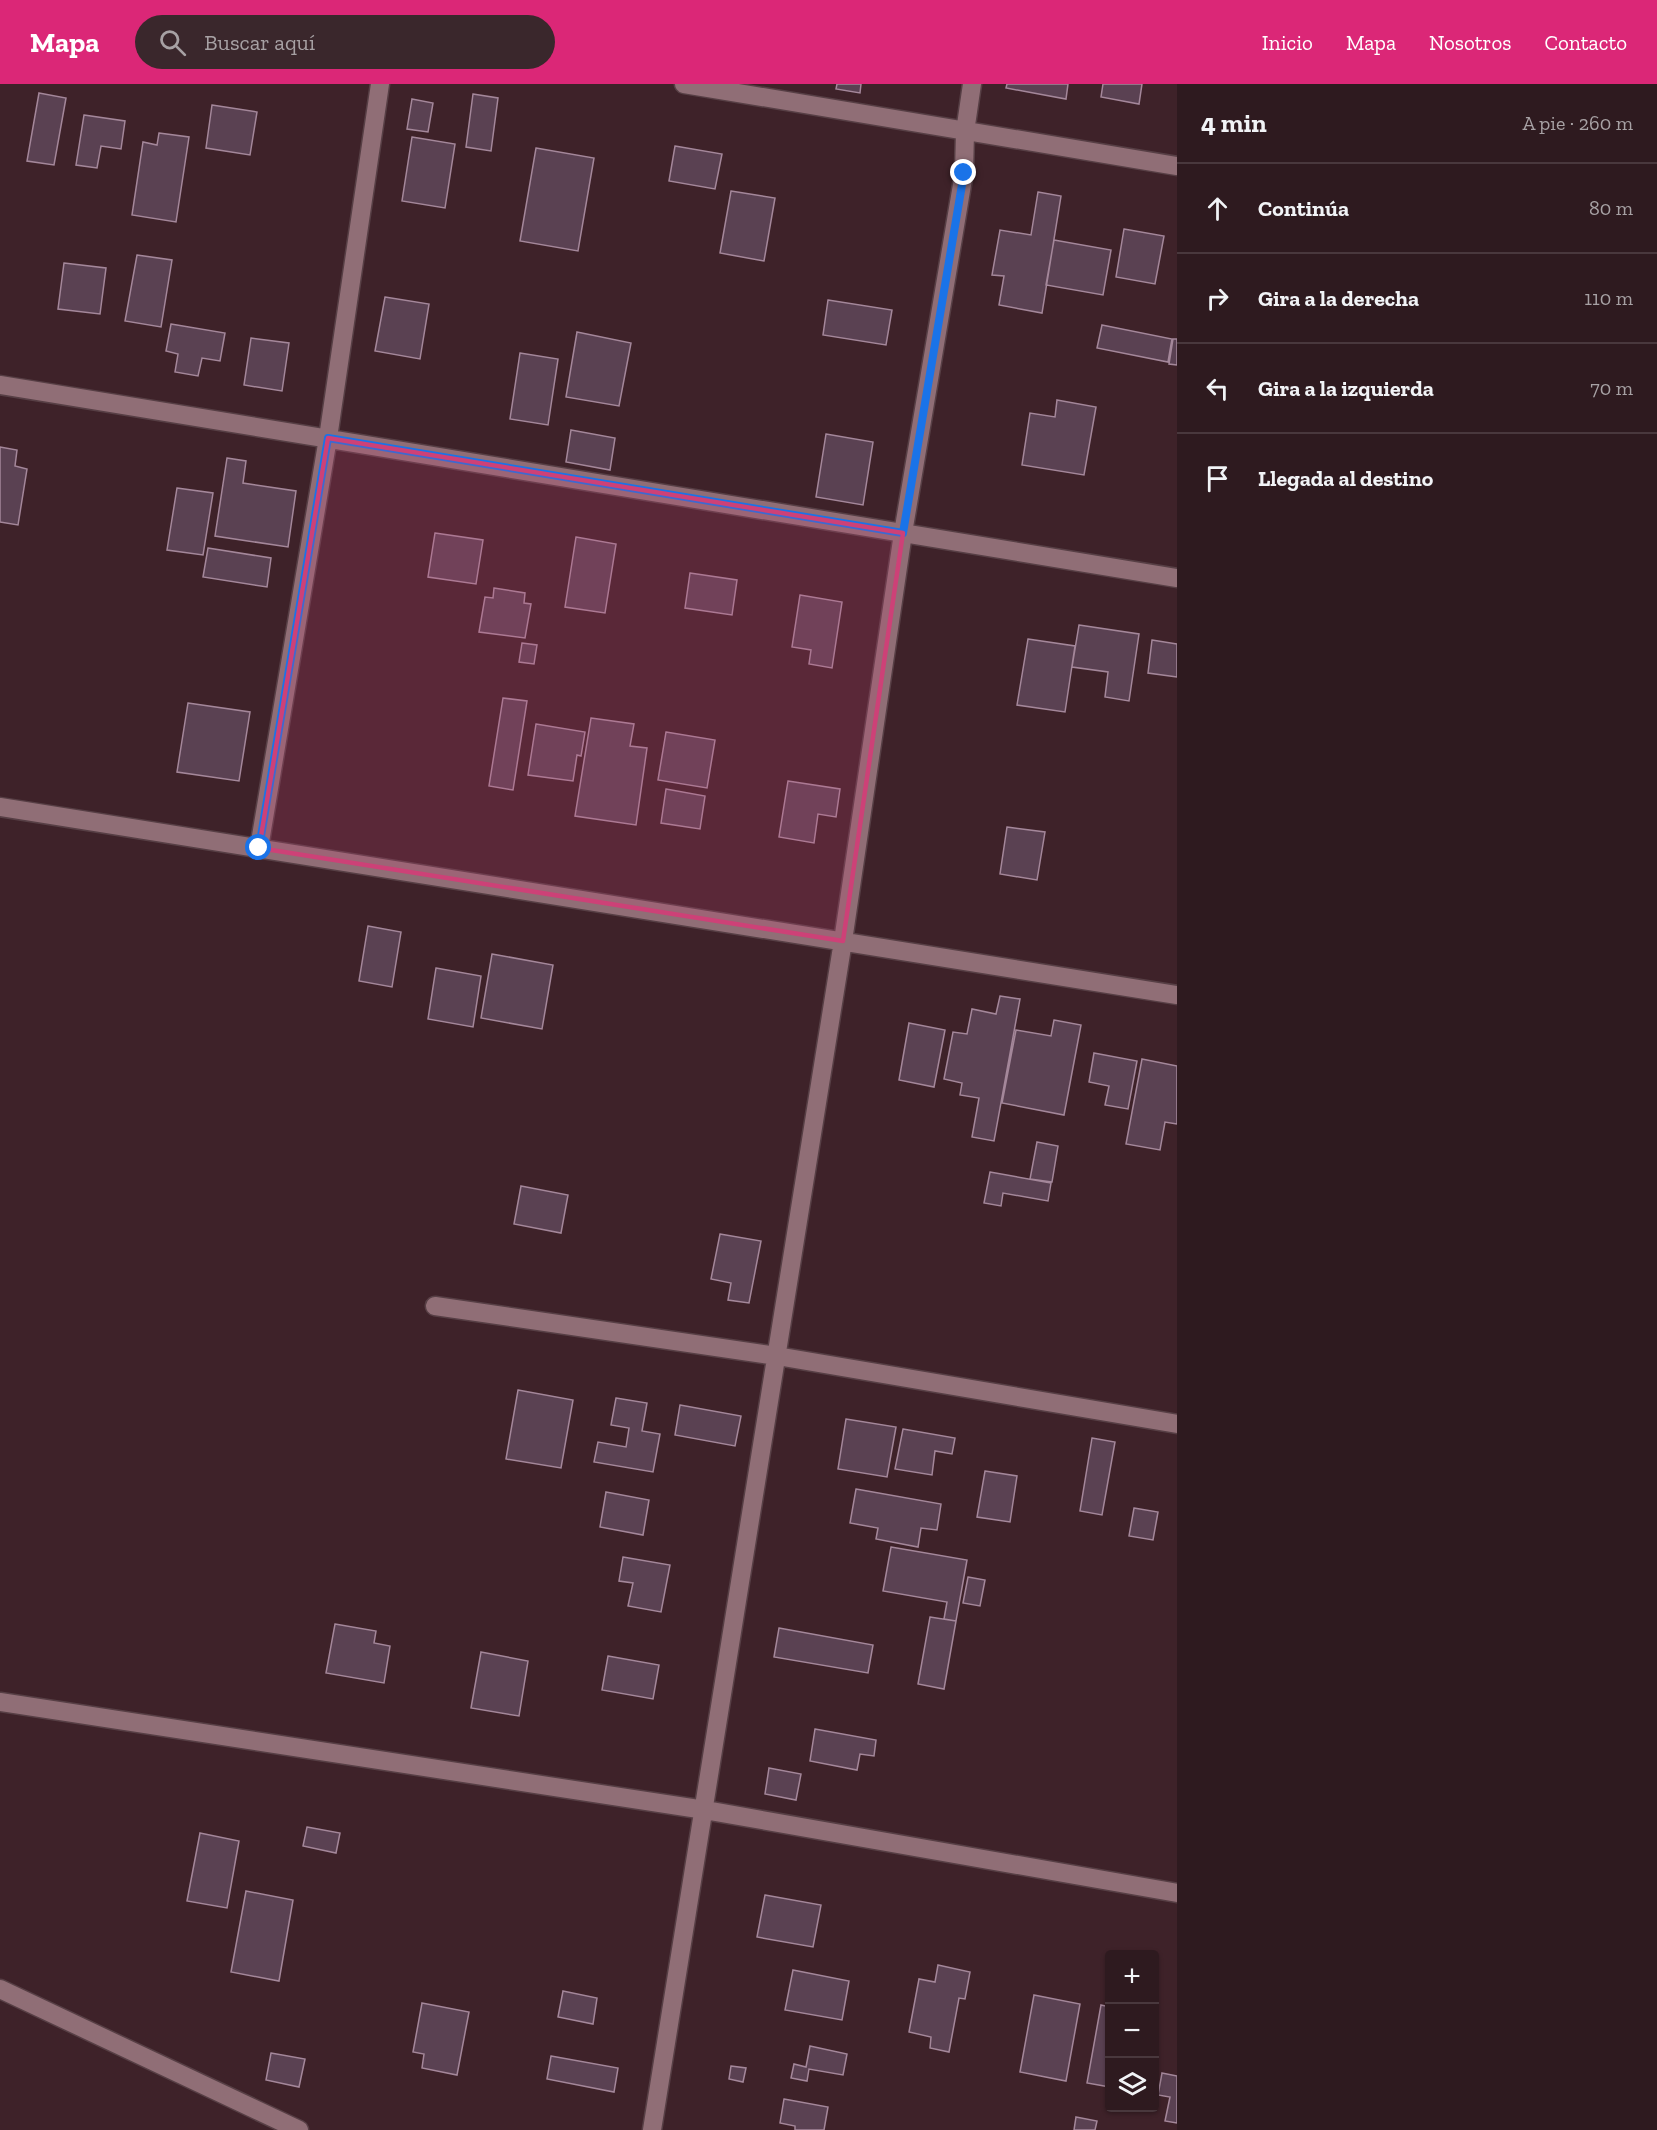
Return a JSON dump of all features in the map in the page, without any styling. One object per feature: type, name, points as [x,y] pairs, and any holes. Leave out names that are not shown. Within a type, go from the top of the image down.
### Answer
[{"type":"street","points":[[259,848],[328,438],[380,84]]},
{"type":"street","points":[[684,84],[1177,166]]},
{"type":"street","points":[[652,2130],[843,941],[903,533],[964,173],[965,132],[972,84]]},
{"type":"street","points":[[0,385],[1177,578]]},
{"type":"street","points":[[0,807],[1177,995]]},
{"type":"street","points":[[435,1306],[777,1356],[1177,1424]]},
{"type":"street","points":[[0,1702],[705,1810],[1177,1893]]},
{"type":"street","points":[[0,1989],[299,2130]]},
{"type":"highlighted area","points":[[328,438],[903,533],[843,941],[259,848]]},
{"type":"building","points":[[837,84],[861,84],[860,93],[836,89]]},
{"type":"building","points":[[1007,84],[1068,84],[1066,99],[1006,88]]},
{"type":"building","points":[[1103,84],[1142,84],[1139,104],[1101,97]]},
{"type":"building","points":[[39,93],[66,98],[54,165],[27,161]]},
{"type":"building","points":[[473,94],[498,98],[491,151],[466,147]]},
{"type":"building","points":[[412,99],[433,103],[428,132],[407,129]]},
{"type":"building","points":[[212,105],[257,112],[250,155],[206,148]]},
{"type":"building","points":[[84,115],[125,121],[121,149],[101,146],[97,168],[76,165]]},
{"type":"building","points":[[159,133],[189,137],[176,222],[132,215],[143,142],[157,145]]},
{"type":"building","points":[[412,137],[455,144],[445,208],[402,201]]},
{"type":"building","points":[[675,146],[722,154],[715,189],[669,181]]},
{"type":"building","points":[[536,148],[594,158],[578,251],[520,241]]},
{"type":"building","points":[[731,191],[775,198],[764,261],[720,253]]},
{"type":"building","points":[[1038,192],[1061,196],[1042,313],[999,305],[1004,276],[992,275],[1000,230],[1031,235]]},
{"type":"building","points":[[1124,229],[1164,236],[1155,284],[1116,277]]},
{"type":"building","points":[[1054,240],[1111,250],[1103,295],[1046,285]]},
{"type":"building","points":[[137,255],[172,260],[161,327],[125,321]]},
{"type":"building","points":[[64,263],[106,268],[100,314],[58,309]]},
{"type":"building","points":[[385,297],[429,304],[420,359],[375,351]]},
{"type":"building","points":[[828,300],[892,310],[886,345],[823,335]]},
{"type":"building","points":[[171,324],[225,333],[220,361],[202,358],[198,376],[175,372],[178,354],[166,351]]},
{"type":"building","points":[[1102,325],[1172,339],[1168,362],[1097,348]]},
{"type":"building","points":[[577,332],[631,343],[619,406],[566,397]]},
{"type":"building","points":[[251,338],[289,343],[282,391],[244,385]]},
{"type":"building","points":[[1173,339],[1177,339],[1177,365],[1169,364]]},
{"type":"building","points":[[520,353],[558,359],[548,425],[510,419]]},
{"type":"building","points":[[1057,400],[1096,407],[1084,475],[1022,465],[1030,413],[1055,417]]},
{"type":"building","points":[[571,430],[615,438],[610,470],[566,462]]},
{"type":"building","points":[[826,434],[873,442],[863,505],[816,497]]},
{"type":"building","points":[[0,447],[17,450],[15,466],[27,469],[18,525],[0,522]]},
{"type":"building","points":[[227,458],[246,461],[243,483],[296,491],[288,547],[215,536]]},
{"type":"building","points":[[177,488],[213,493],[203,555],[167,550]]},
{"type":"building","points":[[435,533],[483,540],[476,584],[428,577]]},
{"type":"building","points":[[576,537],[616,544],[605,613],[565,607]]},
{"type":"building","points":[[208,548],[271,558],[267,587],[203,577]]},
{"type":"building","points":[[690,573],[737,580],[732,615],[685,608]]},
{"type":"building","points":[[494,588],[525,593],[524,603],[531,604],[525,638],[479,632],[485,597],[493,598]]},
{"type":"building","points":[[800,595],[842,602],[832,668],[809,664],[811,650],[792,647]]},
{"type":"building","points":[[1079,625],[1139,634],[1129,701],[1105,697],[1108,672],[1072,667]]},
{"type":"building","points":[[1028,639],[1075,646],[1065,712],[1017,705]]},
{"type":"building","points":[[1152,640],[1177,644],[1177,677],[1148,673]]},
{"type":"building","points":[[522,643],[537,645],[534,664],[519,662]]},
{"type":"building","points":[[503,698],[527,701],[513,790],[489,786]]},
{"type":"building","points":[[188,703],[250,712],[239,781],[177,772]]},
{"type":"building","points":[[591,718],[634,724],[630,746],[647,748],[636,825],[575,816]]},
{"type":"building","points":[[536,724],[585,732],[581,756],[577,755],[573,781],[528,775]]},
{"type":"building","points":[[666,732],[715,740],[707,788],[658,780]]},
{"type":"building","points":[[788,781],[840,789],[836,817],[818,814],[814,843],[779,837]]},
{"type":"building","points":[[666,789],[705,796],[700,829],[661,823]]},
{"type":"building","points":[[1007,827],[1045,832],[1037,880],[1000,874]]},
{"type":"building","points":[[368,926],[401,932],[392,987],[359,981]]},
{"type":"building","points":[[492,954],[553,965],[542,1029],[481,1018]]},
{"type":"building","points":[[436,968],[481,976],[473,1027],[428,1019]]},
{"type":"building","points":[[1000,996],[1020,999],[994,1141],[972,1137],[979,1098],[960,1095],[962,1083],[944,1079],[953,1032],[967,1034],[972,1009],[996,1014]]},
{"type":"building","points":[[1054,1020],[1081,1025],[1064,1115],[1002,1103],[1016,1030],[1051,1036]]},
{"type":"building","points":[[909,1023],[945,1030],[934,1087],[899,1080]]},
{"type":"building","points":[[1094,1053],[1137,1061],[1128,1109],[1105,1105],[1109,1086],[1089,1082]]},
{"type":"building","points":[[1142,1059],[1177,1066],[1177,1124],[1165,1122],[1160,1150],[1126,1144]]},
{"type":"building","points":[[1037,1142],[1058,1146],[1052,1182],[1030,1179]]},
{"type":"building","points":[[990,1172],[1051,1183],[1048,1201],[1003,1193],[1001,1206],[984,1203]]},
{"type":"building","points":[[521,1186],[568,1195],[561,1233],[514,1224]]},
{"type":"building","points":[[720,1234],[761,1241],[749,1303],[728,1300],[731,1283],[711,1279]]},
{"type":"building","points":[[518,1390],[573,1400],[561,1468],[506,1459]]},
{"type":"building","points":[[616,1398],[647,1403],[642,1431],[660,1434],[653,1472],[594,1462],[598,1442],[626,1447],[629,1428],[611,1425]]},
{"type":"building","points":[[680,1405],[741,1416],[735,1446],[675,1435]]},
{"type":"building","points":[[846,1419],[896,1427],[887,1477],[838,1469]]},
{"type":"building","points":[[903,1429],[955,1438],[952,1454],[935,1451],[932,1475],[895,1469]]},
{"type":"building","points":[[1092,1438],[1115,1442],[1102,1515],[1080,1511]]},
{"type":"building","points":[[985,1471],[1017,1476],[1010,1522],[977,1517]]},
{"type":"building","points":[[856,1489],[941,1504],[937,1530],[921,1528],[918,1547],[876,1539],[878,1528],[850,1523]]},
{"type":"building","points":[[606,1492],[649,1500],[643,1535],[600,1527]]},
{"type":"building","points":[[1134,1508],[1158,1512],[1153,1540],[1129,1536]]},
{"type":"building","points":[[891,1547],[967,1560],[956,1621],[944,1619],[947,1602],[883,1591]]},
{"type":"building","points":[[623,1557],[670,1565],[661,1612],[628,1606],[633,1583],[619,1581]]},
{"type":"building","points":[[968,1577],[985,1580],[980,1606],[963,1603]]},
{"type":"building","points":[[930,1617],[956,1621],[944,1689],[918,1684]]},
{"type":"building","points":[[335,1624],[376,1631],[374,1643],[390,1646],[384,1683],[326,1673]]},
{"type":"building","points":[[779,1628],[873,1645],[868,1673],[774,1657]]},
{"type":"building","points":[[481,1652],[528,1661],[519,1716],[471,1708]]},
{"type":"building","points":[[608,1656],[659,1665],[653,1699],[602,1690]]},
{"type":"building","points":[[815,1729],[876,1740],[874,1756],[860,1754],[857,1770],[810,1761]]},
{"type":"building","points":[[769,1768],[801,1774],[796,1800],[765,1794]]},
{"type":"building","points":[[307,1827],[340,1833],[336,1853],[303,1846]]},
{"type":"building","points":[[200,1833],[239,1841],[227,1908],[187,1901]]},
{"type":"building","points":[[246,1891],[293,1900],[279,1981],[231,1972]]},
{"type":"building","points":[[765,1895],[821,1905],[813,1947],[757,1937]]},
{"type":"building","points":[[938,1965],[970,1972],[965,1999],[959,1998],[949,2052],[930,2048],[931,2037],[909,2032],[919,1979],[935,1982]]},
{"type":"building","points":[[793,1970],[849,1981],[842,2020],[785,2010]]},
{"type":"building","points":[[563,1991],[597,1998],[593,2024],[558,2017]]},
{"type":"building","points":[[1034,1995],[1080,2004],[1066,2081],[1020,2072]]},
{"type":"building","points":[[422,2003],[469,2012],[457,2075],[422,2068],[424,2054],[413,2052]]},
{"type":"building","points":[[1101,2005],[1105,2006],[1105,2086],[1087,2083]]},
{"type":"building","points":[[810,2046],[847,2054],[843,2075],[809,2069],[807,2081],[791,2078],[794,2064],[806,2067]]},
{"type":"building","points":[[271,2053],[305,2059],[299,2087],[266,2080]]},
{"type":"building","points":[[551,2056],[618,2068],[614,2092],[547,2079]]},
{"type":"building","points":[[731,2066],[746,2068],[743,2082],[729,2079]]},
{"type":"building","points":[[1162,2073],[1177,2076],[1177,2123],[1165,2121],[1170,2097],[1159,2095]]},
{"type":"building","points":[[784,2099],[828,2107],[824,2130],[795,2130],[795,2126],[780,2123]]},
{"type":"building","points":[[1076,2117],[1097,2121],[1095,2130],[1074,2130]]},
{"type":"route","points":[[259,848],[328,438],[903,533],[964,173]]}]
